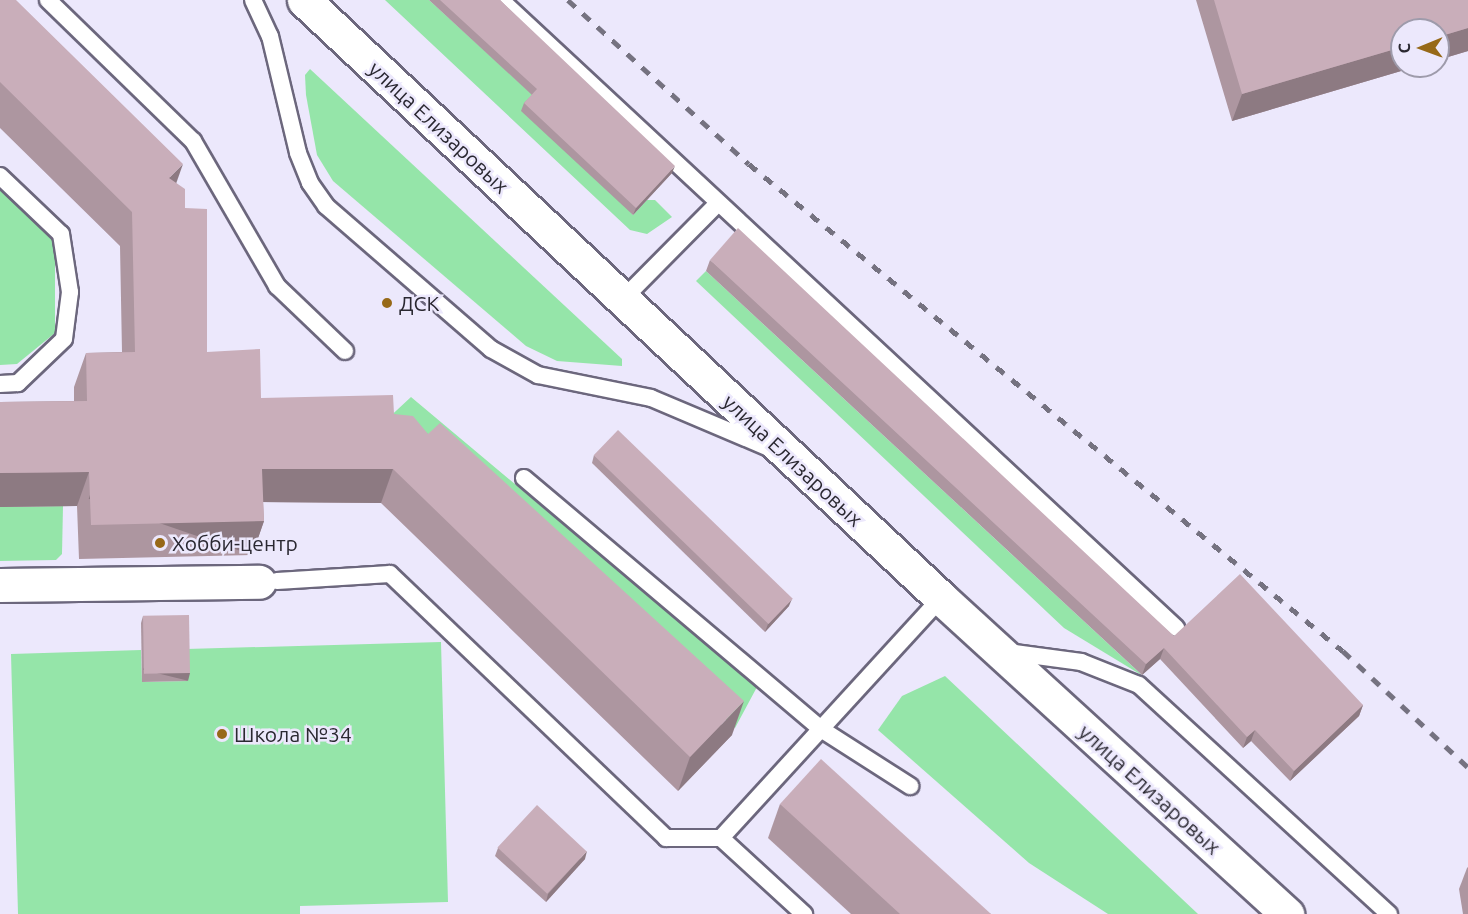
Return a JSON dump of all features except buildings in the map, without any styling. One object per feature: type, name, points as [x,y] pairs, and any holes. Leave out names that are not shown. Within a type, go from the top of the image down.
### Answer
[{"type":"main road","name":"улица Елизаровых","points":[[304,0],[941,598],[1287,914]]},
{"type":"main road","points":[[0,585],[268,581]]},
{"type":"lane","points":[[48,0],[193,141],[277,286],[345,351]]},
{"type":"lane","points":[[253,0],[270,36],[298,153],[310,183],[326,206],[491,349],[538,375],[651,398],[788,455]]},
{"type":"lane","points":[[501,0],[717,204],[1176,628]]},
{"type":"lane","points":[[0,176],[61,234],[70,292],[64,339],[18,383],[0,384]]},
{"type":"lane","points":[[622,299],[717,204]]},
{"type":"lane","points":[[524,478],[821,729],[910,786]]},
{"type":"lane","points":[[268,581],[390,574],[666,838],[721,838],[804,914]]},
{"type":"lane","points":[[721,838],[941,598]]},
{"type":"lane","points":[[999,651],[1081,662],[1138,685],[1389,914]]},
{"type":"green space","points":[[385,0],[429,0],[535,97],[633,215],[647,200],[655,200],[672,217],[647,234],[630,230]]},
{"type":"green space","points":[[310,69],[622,359],[622,366],[557,361],[526,346],[333,181],[317,155],[306,95],[305,75]]},
{"type":"green space","points":[[0,189],[55,239],[55,333],[17,364],[0,365]]},
{"type":"green space","points":[[706,271],[1143,676],[1064,628],[696,281]]},
{"type":"green space","points":[[411,397],[757,687],[735,728],[427,445],[383,423]]},
{"type":"green space","points":[[63,506],[62,554],[56,560],[0,561],[0,507]]},
{"type":"green space","name":"Школа №34","points":[[441,642],[448,902],[300,906],[300,914],[18,914],[11,654],[141,650],[142,682],[187,681],[186,649]]},
{"type":"green space","points":[[945,676],[1198,914],[1108,914],[1029,863],[878,730],[902,696]]},
{"type":"railway","points":[[568,0],[749,164],[1343,651],[1468,767]]},
{"type":"place","name":"ДСК","points":[[387,303]]},
{"type":"place","name":"Хобби-центр","points":[[160,543]]},
{"type":"place","name":"Школа №34","points":[[222,734]]}]
